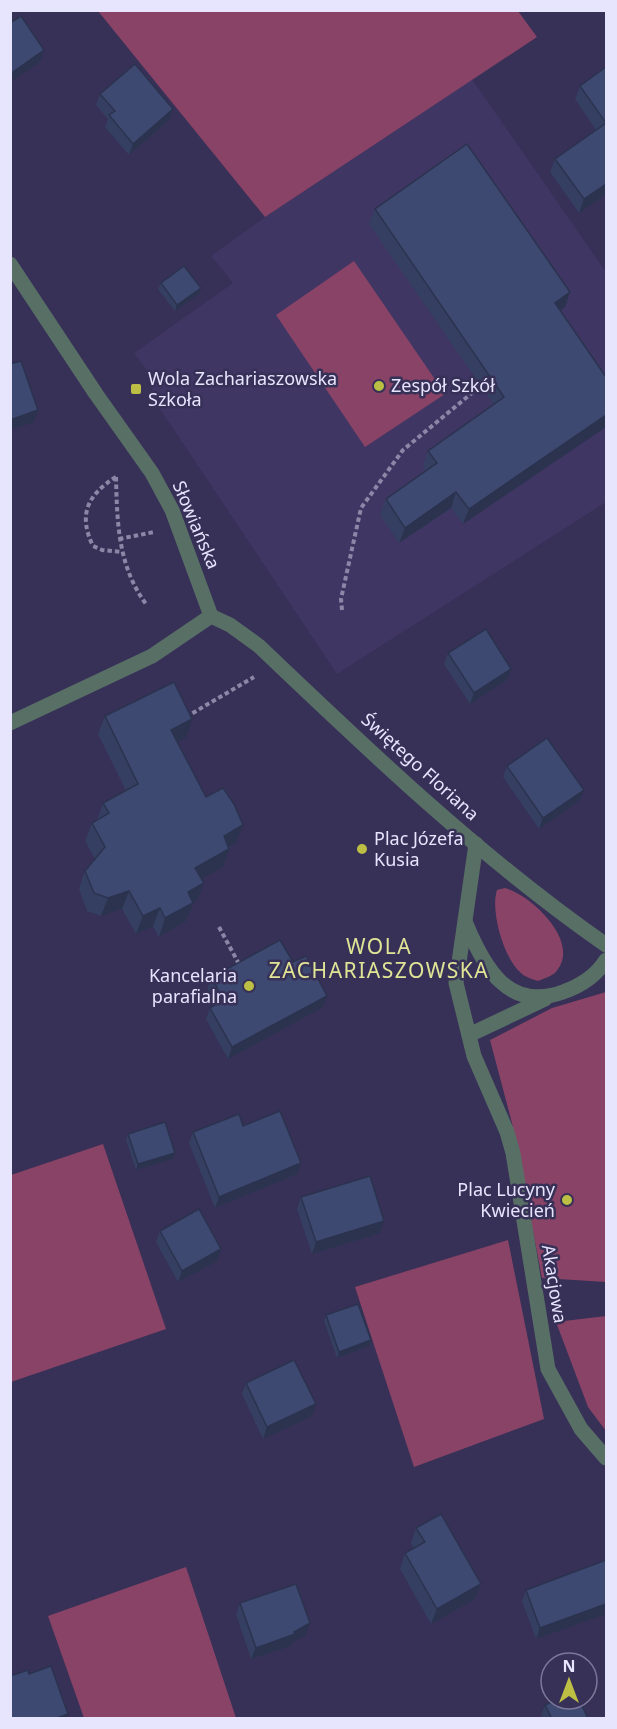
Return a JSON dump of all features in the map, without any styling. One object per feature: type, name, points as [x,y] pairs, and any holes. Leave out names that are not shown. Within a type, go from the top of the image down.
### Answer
[{"type":"street","name":"Słowiańska","points":[[10,264],[152,474],[172,510],[211,615]]},
{"type":"street","points":[[10,723],[152,656],[211,615]]},
{"type":"street","name":"Świętego Floriana","points":[[211,615],[230,625],[259,646],[476,844],[606,945]]},
{"type":"street","name":"Akacjowa","points":[[476,844],[456,983],[474,1056],[507,1132],[513,1153],[548,1369],[581,1429],[606,1458]]},
{"type":"street","points":[[465,924],[478,953],[498,979],[512,992],[526,997],[551,996]]},
{"type":"street","points":[[469,1035],[551,996],[578,987],[600,970],[606,960]]},
{"type":"path","points":[[342,610],[341,599],[361,508],[403,450],[478,388]]},
{"type":"path","points":[[121,552],[102,550],[93,546],[85,526],[87,508],[100,487],[125,471]]},
{"type":"path","points":[[116,477],[117,529],[121,552],[139,594],[146,603]]},
{"type":"path","points":[[119,538],[154,532]]},
{"type":"path","points":[[180,720],[258,675]]},
{"type":"path","points":[[219,927],[239,964]]},
{"type":"shaded area","points":[[98,11],[518,11],[537,37],[265,217]]},
{"type":"shaded area","name":"Zespół Szkół","points":[[472,79],[606,272],[606,502],[337,674],[156,403],[146,369],[134,353],[233,283],[211,256],[265,217]]},
{"type":"shaded area","points":[[354,261],[445,394],[365,447],[276,315]]},
{"type":"shaded area","points":[[505,888],[516,892],[539,909],[557,932],[562,945],[563,957],[558,969],[538,981],[521,973],[504,946],[497,922],[495,899],[497,890]]},
{"type":"shaded area","name":"Plac Lucyny Kwiecień","points":[[606,992],[606,1282],[542,1278],[512,1123],[490,1040],[552,1008]]},
{"type":"shaded area","points":[[103,1144],[166,1329],[11,1382],[11,1175]]},
{"type":"shaded area","points":[[508,1240],[544,1419],[414,1467],[355,1287]]},
{"type":"shaded area","points":[[606,1316],[606,1431],[588,1407],[556,1322]]},
{"type":"shaded area","points":[[186,1567],[236,1718],[84,1718],[48,1616]]},
{"type":"building","points":[[21,16],[44,50],[10,74],[10,23]]},
{"type":"building","points":[[135,64],[173,109],[133,144],[109,115],[115,111],[100,94]]},
{"type":"building","points":[[606,67],[606,123],[580,86]]},
{"type":"building","points":[[606,123],[606,184],[584,199],[555,159]]},
{"type":"building","points":[[467,144],[570,292],[555,303],[606,377],[606,415],[469,509],[456,492],[405,528],[386,499],[437,463],[428,451],[504,397],[375,209]]},
{"type":"building","points":[[184,266],[201,288],[177,305],[161,283]]},
{"type":"building","points":[[21,361],[38,410],[10,420],[10,364]]},
{"type":"building","points":[[486,629],[511,669],[474,693],[448,653]]},
{"type":"building","points":[[174,682],[192,719],[171,730],[206,797],[223,788],[234,804],[243,825],[224,836],[229,849],[195,868],[204,883],[188,892],[193,903],[165,918],[160,908],[143,916],[129,891],[108,898],[94,893],[85,871],[105,847],[92,823],[109,813],[103,803],[138,784],[105,716]]},
{"type":"building","points":[[547,738],[584,790],[543,818],[507,766]]},
{"type":"building","points":[[280,940],[293,962],[306,956],[327,996],[232,1047],[210,1008],[223,1000],[212,977]]},
{"type":"building","points":[[280,1111],[301,1163],[219,1197],[193,1132],[239,1114],[243,1126]]},
{"type":"building","points":[[165,1122],[175,1153],[138,1164],[128,1134]]},
{"type":"building","points":[[370,1176],[384,1221],[316,1242],[301,1197]]},
{"type":"building","points":[[199,1209],[221,1249],[182,1271],[160,1231]]},
{"type":"building","points":[[358,1304],[371,1340],[339,1352],[326,1315]]},
{"type":"building","points":[[294,1360],[316,1404],[267,1427],[246,1383]]},
{"type":"building","points":[[441,1514],[481,1584],[437,1609],[405,1553],[425,1542],[416,1528]]},
{"type":"building","points":[[606,1560],[606,1604],[540,1628],[526,1590]]},
{"type":"building","points":[[296,1584],[310,1623],[294,1632],[295,1634],[256,1648],[240,1603]]},
{"type":"building","points":[[51,1666],[68,1714],[54,1719],[10,1719],[10,1676],[28,1670],[29,1674]]},
{"type":"building","points":[[548,1711],[584,1711],[588,1719],[552,1719]]},
{"type":"place","name":"Zespół Szkół","points":[[379,386]]},
{"type":"place","name":"Wola Zachariaszowska Szkoła","points":[[136,389]]},
{"type":"place","name":"Plac Józefa Kusia","points":[[362,849]]},
{"type":"place","name":"Kancelaria parafialna","points":[[249,986]]},
{"type":"place","name":"Plac Lucyny Kwiecień","points":[[567,1200]]},
{"type":"district","name":"WOLA ZACHARIASZOWSKA","points":[[379,959]]}]
